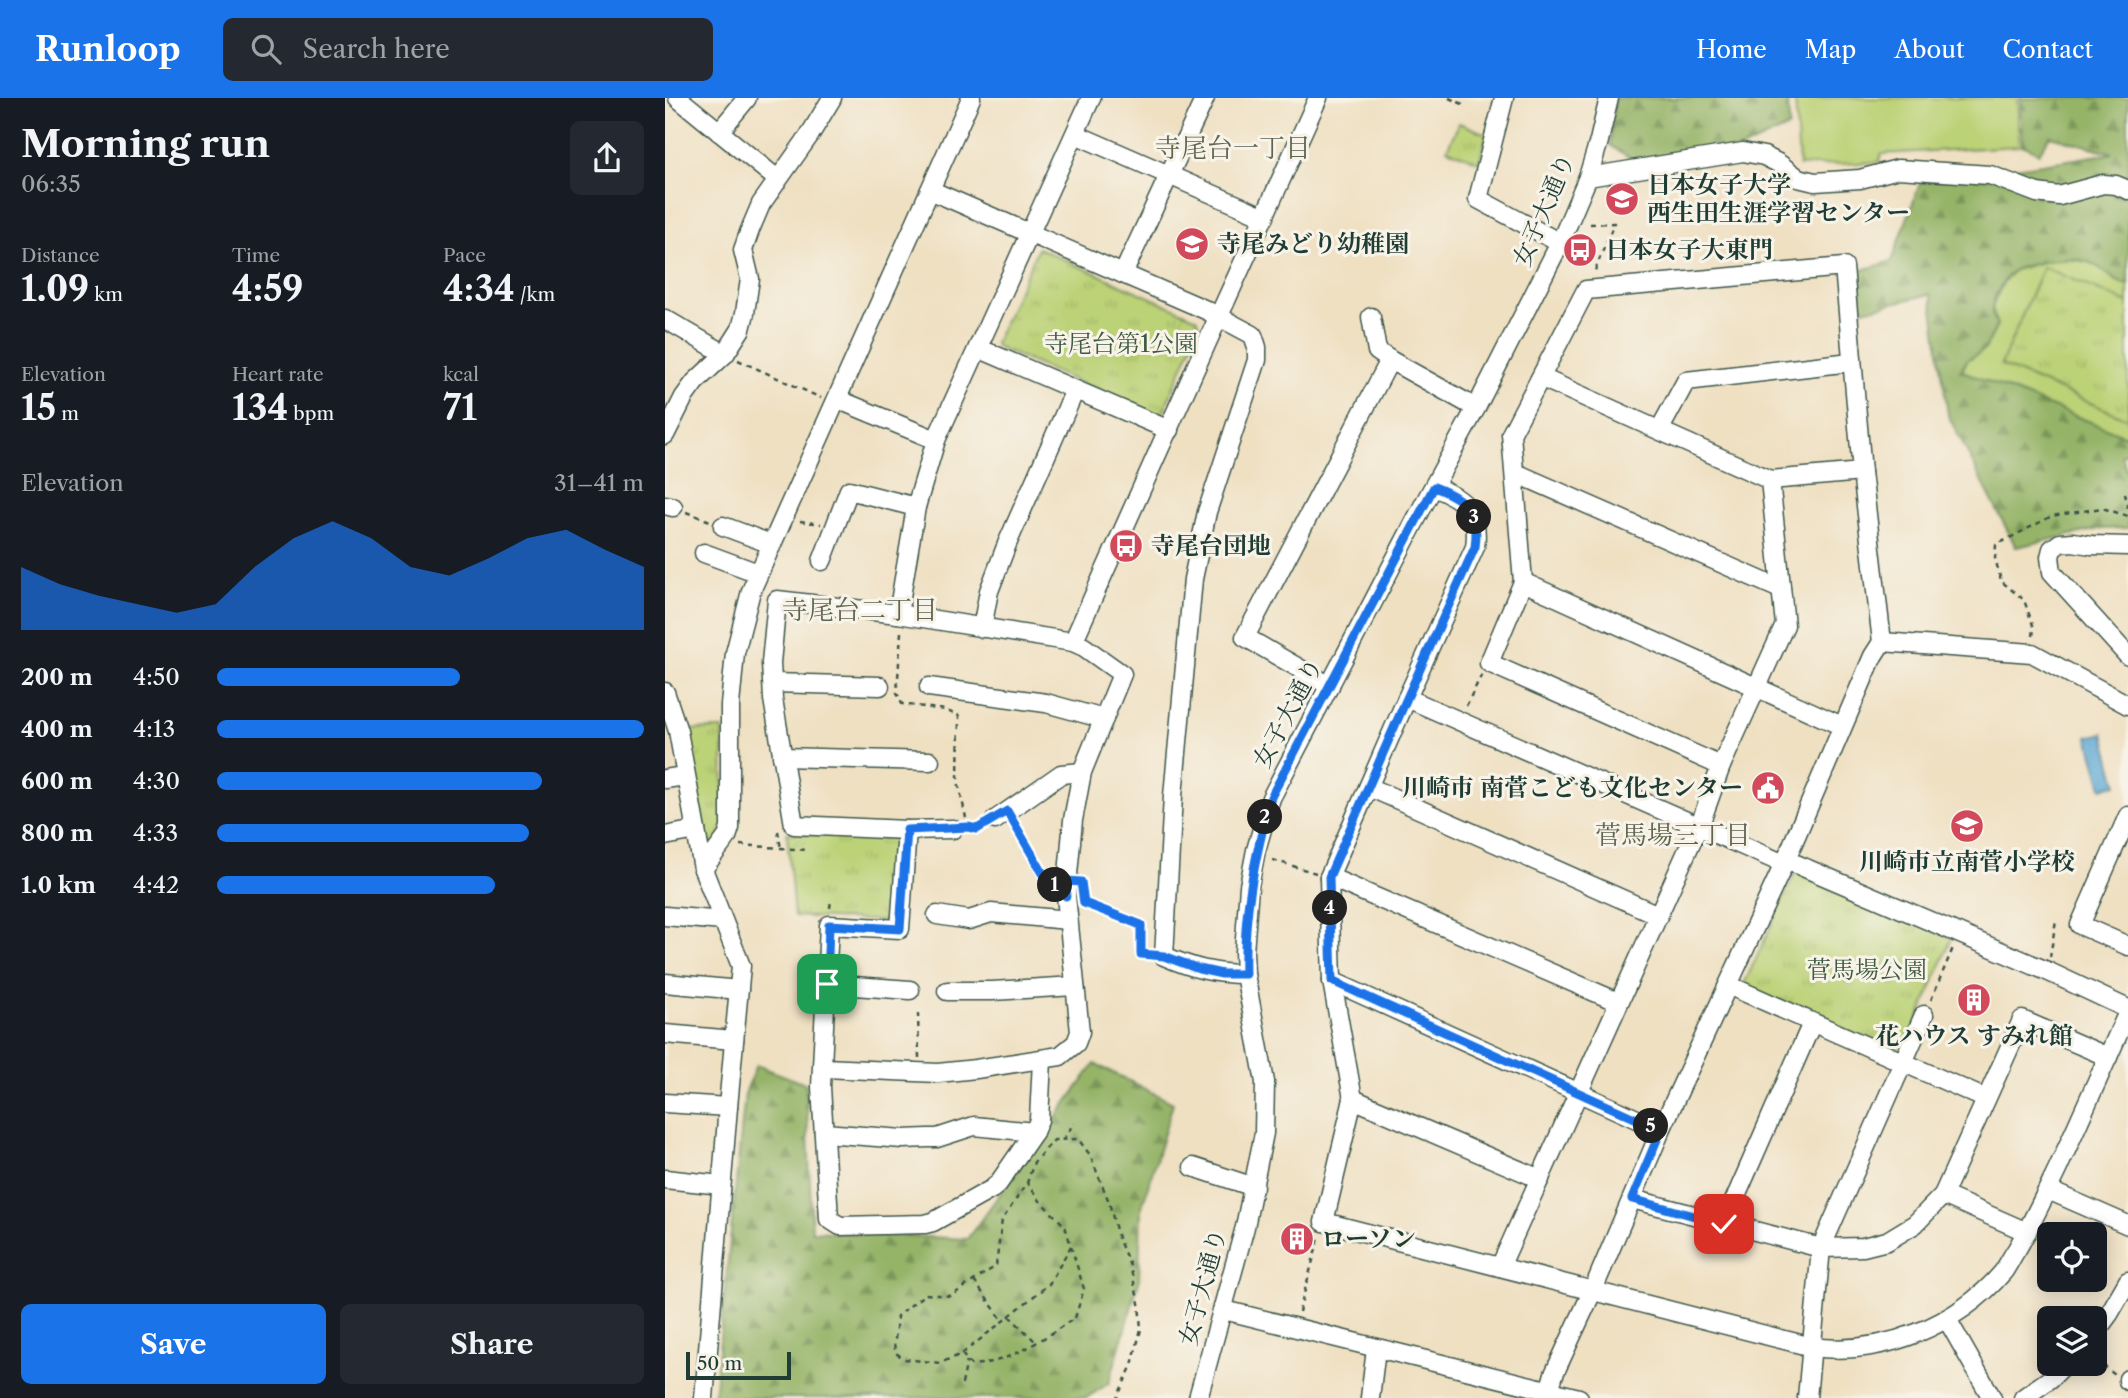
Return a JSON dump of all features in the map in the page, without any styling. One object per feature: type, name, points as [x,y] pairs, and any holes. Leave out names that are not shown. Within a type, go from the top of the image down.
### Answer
[{"type":"street","points":[[678,98],[777,179]]},
{"type":"street","points":[[719,132],[747,98]]},
{"type":"street","points":[[665,435],[684,397],[695,382],[725,354],[741,329],[750,279],[743,250],[761,204],[832,98]]},
{"type":"street","points":[[703,869],[727,837],[730,816],[730,705],[735,653],[751,591],[971,98]]},
{"type":"street","points":[[900,620],[916,507],[936,440],[1091,98]]},
{"type":"street","points":[[1123,274],[1205,98]]},
{"type":"street","points":[[1073,642],[1318,98]]},
{"type":"street","points":[[1504,98],[1478,199],[1559,243]]},
{"type":"street","name":"女子大通り","points":[[1194,1396],[1223,1310],[1254,1187],[1264,1133],[1265,1082],[1245,974],[1245,921],[1256,850],[1271,797],[1476,408],[1559,243],[1588,177],[1609,98]]},
{"type":"street","points":[[1075,134],[1265,218]]},
{"type":"street","points":[[1588,177],[1742,152],[1764,156],[1798,178],[1815,182],[1860,179],[1898,169],[1990,175],[2037,193],[2059,196],[2103,184],[2128,190]]},
{"type":"street","points":[[930,190],[1219,316],[1253,335],[1257,360],[1207,512],[1193,579],[1173,796],[1164,956],[1199,969],[1222,974],[1245,974]]},
{"type":"street","points":[[1548,1394],[1554,1374],[1661,1130],[1728,985],[1790,864],[1842,726],[1873,656],[1882,642],[1862,472],[1844,267],[1587,290],[1511,434],[1523,582],[1489,663],[1721,766]]},
{"type":"street","points":[[1371,317],[1377,351],[1476,408]]},
{"type":"street","points":[[665,319],[725,354]]},
{"type":"street","points":[[978,348],[1169,430]]},
{"type":"street","points":[[1330,685],[1245,636],[1390,360]]},
{"type":"street","points":[[1660,429],[1686,381],[1851,362]]},
{"type":"street","points":[[1542,378],[1770,480],[1862,472]]},
{"type":"street","points":[[982,628],[989,591],[1007,544],[1075,390]]},
{"type":"street","points":[[836,402],[936,440]]},
{"type":"street","points":[[1516,473],[1780,589]]},
{"type":"street","points":[[1500,1266],[1699,826],[1721,766],[1785,625],[1770,480]]},
{"type":"street","points":[[1407,698],[1790,864],[1957,940],[2047,971],[2128,1010],[2048,1189],[2004,1271],[1947,1319],[1916,1334],[1888,1342],[1829,1349],[1812,1347],[1324,1222],[1353,1099],[1332,981],[1329,877],[1407,698],[1475,547],[1477,530],[1470,511],[1448,492],[1434,487]]},
{"type":"street","points":[[822,561],[849,490],[916,507]]},
{"type":"street","points":[[723,526],[771,544]]},
{"type":"street","points":[[2128,546],[2060,543],[2052,549],[2050,558],[2052,572],[2128,656]]},
{"type":"street","points":[[704,553],[758,573]]},
{"type":"street","points":[[1523,582],[1842,726]]},
{"type":"street","points":[[824,1068],[949,1073],[1060,1056],[1076,1043],[1080,1032],[1068,920],[1075,894],[1073,820],[1082,772],[1122,674],[1073,642],[982,628],[900,620],[778,600],[771,663],[782,757],[794,825],[907,830],[960,828]]},
{"type":"street","points":[[1882,642],[2032,653],[2128,705]]},
{"type":"street","points":[[773,683],[880,686]]},
{"type":"street","points":[[929,687],[1046,703],[1104,719]]},
{"type":"street","points":[[665,692],[678,731],[703,869],[741,966],[705,1398]]},
{"type":"street","points":[[782,757],[930,761]]},
{"type":"street","points":[[1001,815],[1061,774],[1082,772]]},
{"type":"street","points":[[665,779],[685,776]]},
{"type":"street","points":[[1369,787],[1658,915]]},
{"type":"street","points":[[2128,816],[2080,925],[2128,946]]},
{"type":"street","points":[[665,836],[695,830]]},
{"type":"street","points":[[907,830],[900,929],[829,925],[821,1087],[829,1219],[840,1226],[925,1224],[998,1184],[1034,1132],[1039,1120],[1042,1060]]},
{"type":"street","points":[[1329,877],[1618,1002]]},
{"type":"street","points":[[937,915],[969,920],[991,913],[1068,920]]},
{"type":"street","points":[[665,916],[723,921]]},
{"type":"street","points":[[1332,981],[1661,1130]]},
{"type":"street","points":[[665,983],[739,990]]},
{"type":"street","points":[[827,984],[910,990]]},
{"type":"street","points":[[1728,985],[1986,1099]]},
{"type":"street","points":[[947,991],[1075,986]]},
{"type":"street","points":[[1807,1398],[1821,1248],[1924,1015]]},
{"type":"street","points":[[1632,1199],[1821,1248],[1863,1247],[1887,1241],[1915,1224],[1943,1195],[2022,1020],[2108,1057]]},
{"type":"street","points":[[1724,1224],[1812,1023]]},
{"type":"street","points":[[665,1034],[734,1040]]},
{"type":"street","points":[[1353,1099],[1539,1179]]},
{"type":"street","points":[[665,1103],[728,1107]]},
{"type":"street","points":[[824,1133],[903,1139],[937,1138],[974,1126],[1034,1132]]},
{"type":"street","points":[[1193,1167],[1254,1187]]},
{"type":"street","points":[[665,1179],[722,1185]]},
{"type":"street","points":[[2048,1189],[2128,1226]]},
{"type":"street","points":[[1943,1195],[2027,1232]]},
{"type":"street","points":[[2107,1317],[2128,1281]]},
{"type":"street","points":[[1223,1310],[1548,1394],[1579,1398]]},
{"type":"street","points":[[1947,1319],[1992,1398]]},
{"type":"street","points":[[1370,1398],[1376,1349]]},
{"type":"street","points":[[2024,1398],[2053,1376]]},
{"type":"path","points":[[1449,98],[1465,105]]},
{"type":"path","points":[[1587,290],[1614,223],[1590,224]]},
{"type":"path","points":[[725,354],[836,402]]},
{"type":"path","points":[[2125,493],[2128,510]]},
{"type":"path","points":[[669,506],[723,526]]},
{"type":"path","points":[[2033,645],[2034,628],[2024,600],[2000,581],[1995,558],[1996,545],[2052,516],[2102,508],[2128,516]]},
{"type":"path","points":[[900,620],[897,693],[902,704],[945,710],[958,716],[960,828],[977,829],[1001,815],[1044,875],[1075,894],[1084,903],[1141,925],[1141,954],[1164,956]]},
{"type":"path","points":[[1465,710],[1489,663]]},
{"type":"path","points":[[727,837],[730,844],[807,850]]},
{"type":"path","points":[[1273,860],[1329,877]]},
{"type":"path","points":[[2047,971],[2056,920]]},
{"type":"path","points":[[1924,1015],[1957,940]]},
{"type":"path","points":[[918,1013],[919,1072]]},
{"type":"path","points":[[1063,1140],[1074,1123]]},
{"type":"path","points":[[1071,1246],[1049,1284],[962,1354],[940,1363],[905,1359],[894,1352],[897,1316],[925,1294],[951,1296],[996,1266],[1002,1220],[1027,1183],[1034,1162],[1054,1140],[1078,1139],[1090,1155],[1109,1202],[1139,1303],[1141,1329],[1132,1366],[1117,1398]]},
{"type":"path","points":[[962,1354],[971,1365],[988,1364],[1019,1354],[1075,1318],[1084,1289],[1065,1226],[1027,1183]]},
{"type":"path","points":[[1299,1312],[1324,1222]]},
{"type":"path","points":[[974,1281],[1003,1321]]},
{"type":"path","points":[[1009,1316],[1036,1342]]},
{"type":"path","points":[[962,1384],[967,1361]]},
{"type":"path","points":[[2107,1369],[2117,1377],[2128,1380]]},
{"type":"green space","points":[[1615,98],[1788,98],[1789,127],[1723,157],[1644,167],[1610,145]]},
{"type":"green space","points":[[1795,98],[2017,98],[2019,146],[1881,154],[1879,162],[1799,166]]},
{"type":"green space","points":[[2020,98],[2128,98],[2128,285],[2081,260],[2045,262],[2012,272],[1992,305],[1997,325],[1985,349],[1967,360],[1962,371],[2128,437],[2128,453],[2121,455],[2128,476],[2128,528],[2099,529],[2016,547],[1948,415],[1931,294],[1863,310],[1856,272],[1892,261],[1920,183],[2113,153],[2050,136],[2039,153],[2022,145]]},
{"type":"green space","points":[[1459,123],[1487,134],[1479,162],[1447,149]]},
{"type":"green space","name":"寺尾台第1公園","points":[[1038,248],[1197,318],[1200,327],[1161,417],[996,347],[995,343]]},
{"type":"green space","points":[[2050,260],[2082,261],[2100,267],[2115,280],[2128,285],[2128,303],[2043,267],[2001,365],[2128,419],[2128,437],[1962,371],[1967,360],[1985,349],[1997,326],[1992,307],[2002,285],[2014,270]]},
{"type":"green space","points":[[2043,267],[2128,303],[2128,419],[2001,365]]},
{"type":"green space","points":[[723,729],[724,824],[715,846],[707,844],[686,730]]},
{"type":"green space","points":[[787,833],[891,837],[899,845],[893,914],[884,921],[794,916]]},
{"type":"green space","name":"菅馬場公園","points":[[1797,870],[1952,938],[1905,1051],[1898,1055],[1748,988],[1745,982]]},
{"type":"green space","points":[[1095,1064],[1173,1103],[1141,1210],[1139,1281],[1109,1383],[1086,1398],[714,1398],[745,1094],[756,1065],[806,1084],[812,1231],[967,1239]]},
{"type":"water","points":[[2104,733],[2117,784],[2102,788],[2088,737]]},
{"type":"place","name":"日本女子大学 西生田生涯学習センター","points":[[1622,199]]},
{"type":"place","name":"寺尾みどり幼稚園","points":[[1192,244]]},
{"type":"place","name":"日本女子大東門","points":[[1580,250]]},
{"type":"place","name":"寺尾台団地","points":[[1126,546]]},
{"type":"place","name":"川崎市 南菅こども文化センター","points":[[1768,788]]},
{"type":"place","name":"川崎市立南菅小学校","points":[[1967,826]]},
{"type":"place","name":"花ハウス すみれ館","points":[[1974,1000]]},
{"type":"place","name":"ローソン","points":[[1297,1239]]},
{"type":"district","name":"寺尾台一丁目","points":[[1233,148]]},
{"type":"district","name":"寺尾台二丁目","points":[[860,610]]},
{"type":"district","name":"菅馬場三丁目","points":[[1673,835]]},
{"type":"route","points":[[827,984],[829,925],[900,929],[907,830],[968,827],[977,829],[1007,811],[1044,875],[1066,896],[1067,881],[1081,882],[1084,903],[1141,925],[1141,954],[1164,956],[1222,974],[1245,974],[1245,921],[1249,886],[1271,797],[1434,487],[1448,492],[1465,504],[1474,517],[1477,530],[1475,547],[1329,877],[1332,981],[1661,1130],[1632,1199],[1724,1224]]}]
